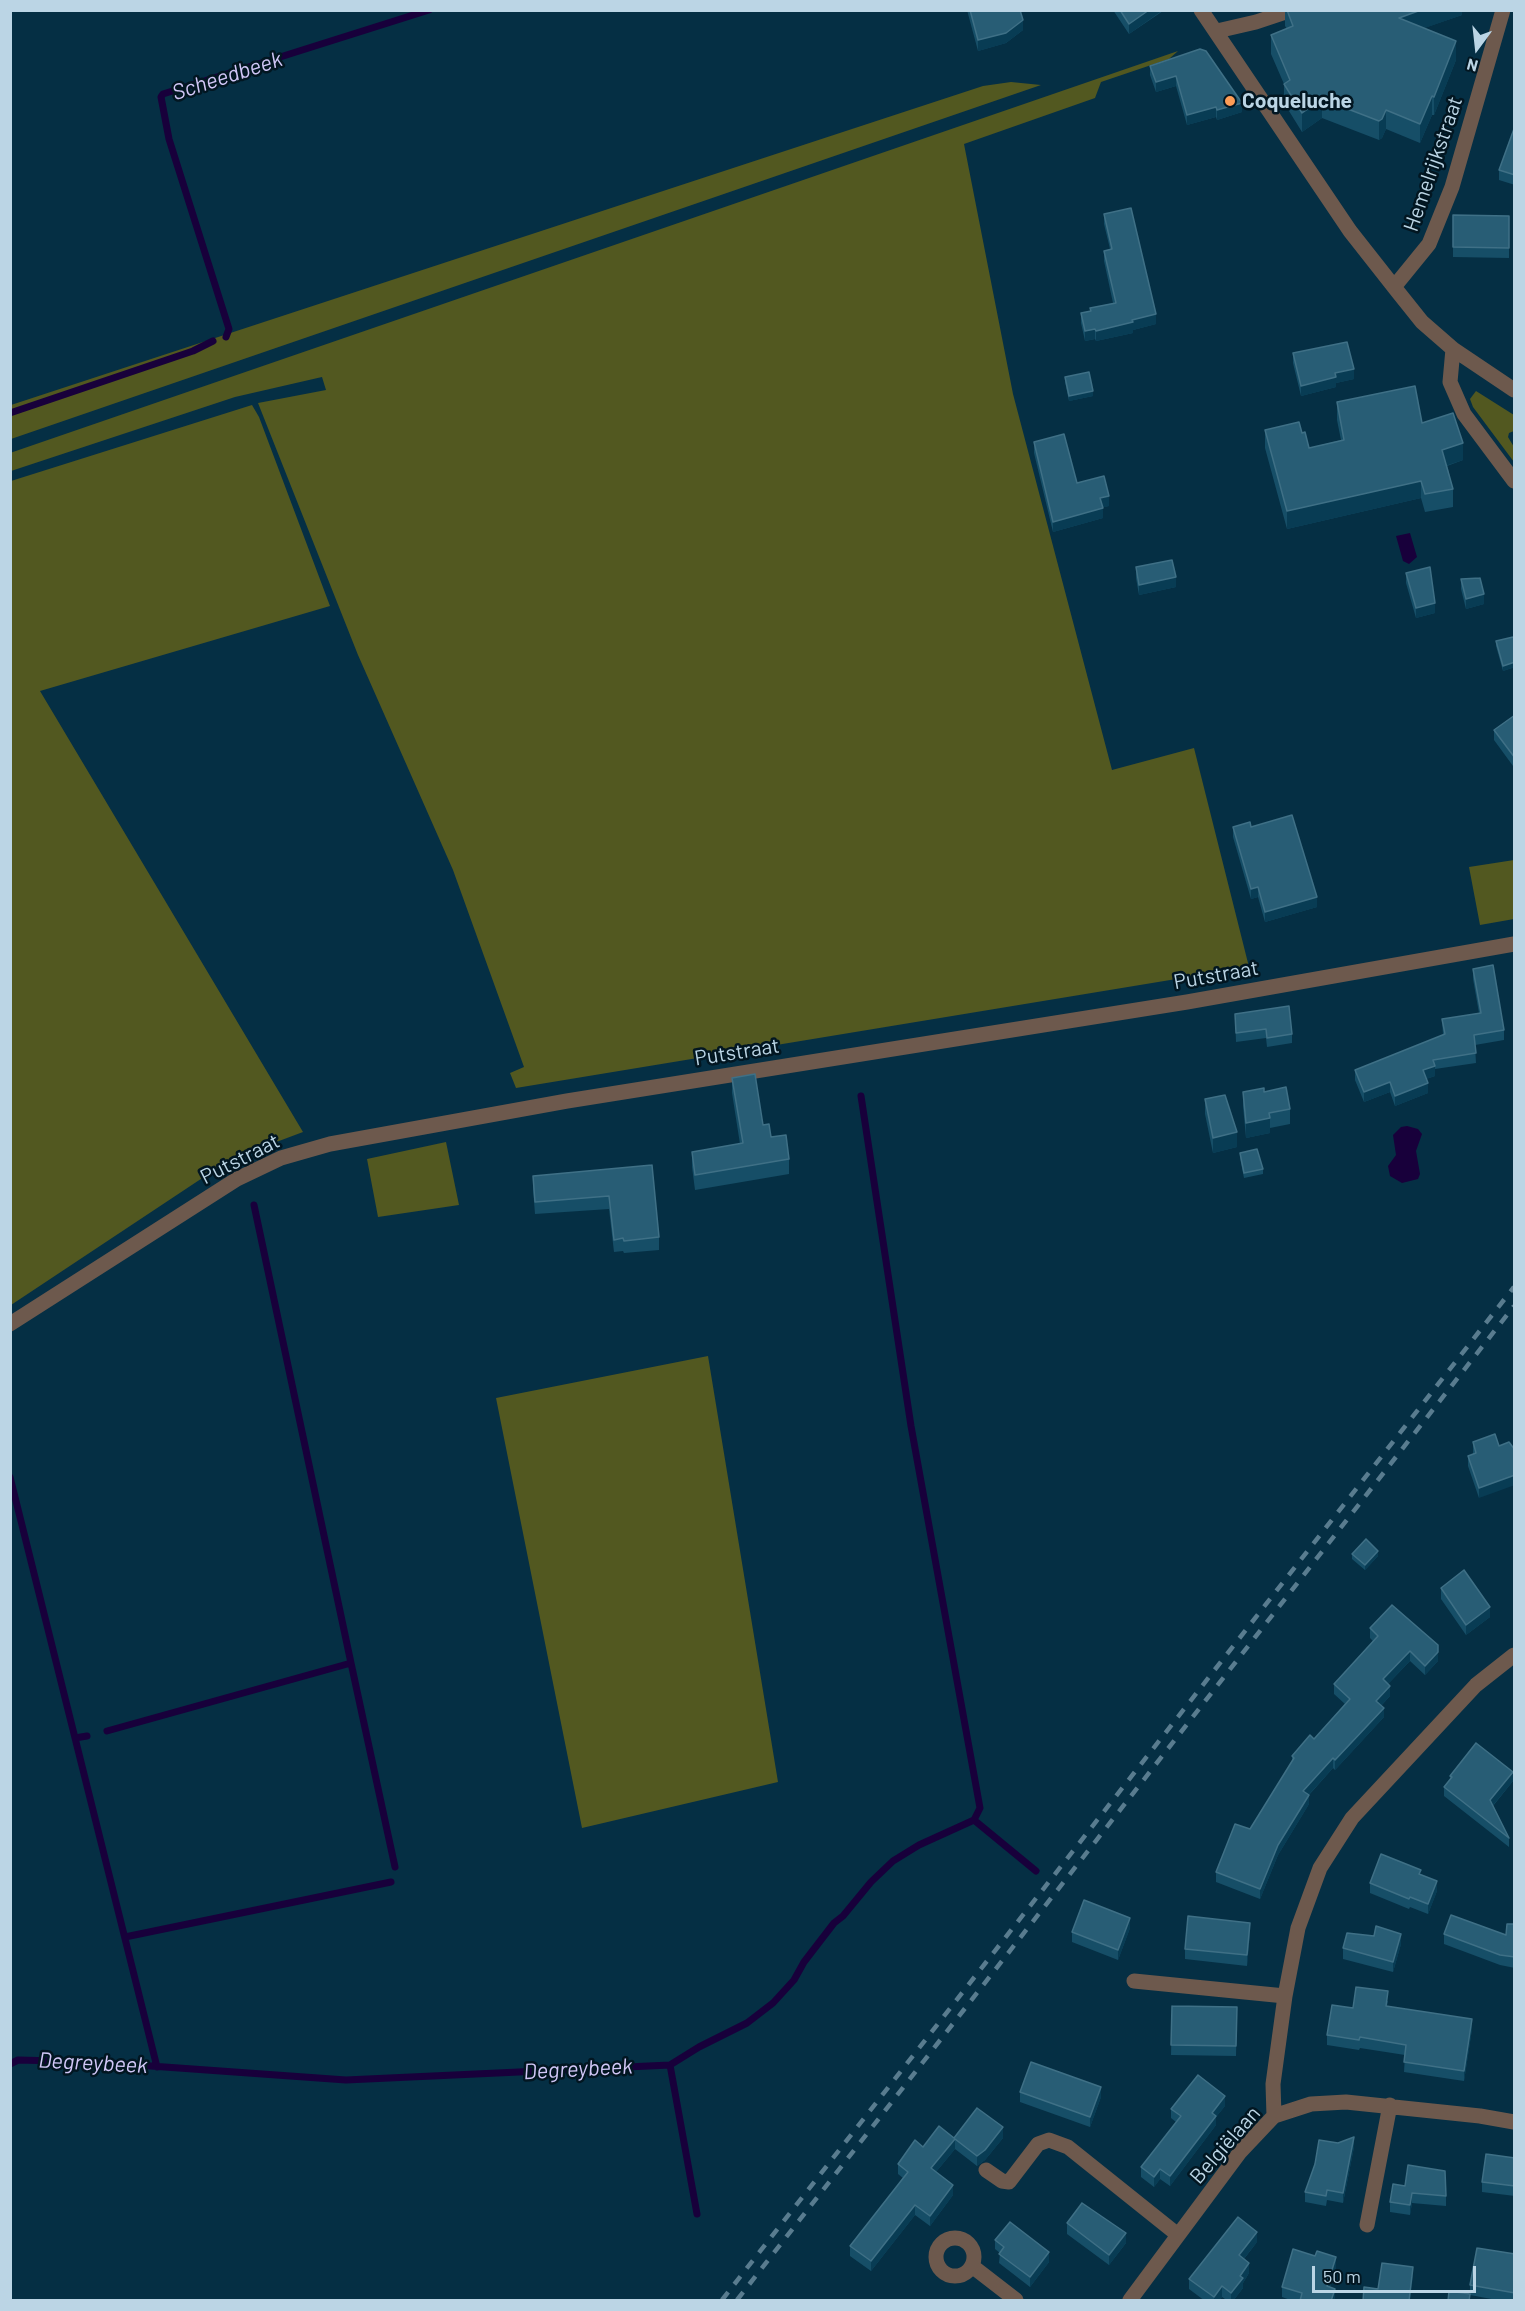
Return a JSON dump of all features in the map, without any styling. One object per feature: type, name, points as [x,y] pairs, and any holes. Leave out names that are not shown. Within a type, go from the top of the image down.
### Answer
[{"type":"street","points":[[1201,10],[1350,231],[1422,322],[1453,349],[1515,390]]},
{"type":"street","points":[[1217,31],[1257,22],[1292,10]]},
{"type":"street","name":"Hemelrijkstraat","points":[[1394,287],[1429,244],[1452,187],[1503,10]]},
{"type":"street","points":[[1453,349],[1450,382],[1464,414],[1515,482]]},
{"type":"street","name":"Putstraat","points":[[10,1324],[237,1179],[281,1158],[330,1144],[567,1101],[1187,1002],[1515,944]]},
{"type":"street","points":[[1274,2116],[1273,2084],[1285,1996],[1298,1928],[1320,1868],[1352,1818],[1476,1685],[1515,1655]]},
{"type":"street","points":[[1134,1981],[1285,1996]]},
{"type":"street","name":"Belgiëlaan","points":[[1130,2301],[1240,2152],[1274,2116],[1311,2104],[1346,2102],[1390,2105],[1515,2122]]},
{"type":"street","points":[[1367,2225],[1390,2105]]},
{"type":"street","points":[[986,2170],[1002,2181],[1009,2182],[1038,2144],[1049,2140],[1068,2147],[1178,2235]]},
{"type":"street","points":[[972,2266],[1016,2301]]},
{"type":"green space","points":[[1178,51],[1169,59],[1101,82],[1095,98],[964,144],[1013,394],[1112,770],[1194,748],[1249,967],[516,1088],[510,1073],[524,1067],[453,870],[358,655],[258,403],[326,390],[322,377],[235,397],[11,471],[10,453]]},
{"type":"green space","points":[[1011,82],[1041,85],[11,439],[11,405],[983,86]]},
{"type":"green space","points":[[1476,391],[1514,415],[1514,431],[1509,433],[1508,437],[1514,447],[1514,462],[1473,407],[1470,399]]},
{"type":"green space","points":[[252,405],[259,417],[330,606],[40,691],[303,1132],[231,1159],[11,1305],[11,481]]},
{"type":"green space","points":[[1514,860],[1514,919],[1480,925],[1469,867]]},
{"type":"green space","points":[[446,1142],[459,1205],[378,1217],[367,1159]]},
{"type":"green space","points":[[708,1356],[778,1782],[582,1828],[496,1398]]},
{"type":"shaded area","points":[[1410,533],[1417,557],[1409,564],[1403,561],[1396,536]]},
{"type":"shaded area","points":[[1401,1127],[1418,1129],[1422,1134],[1416,1151],[1420,1174],[1418,1179],[1402,1183],[1390,1176],[1388,1166],[1396,1155],[1393,1135]]},
{"type":"building","points":[[970,10],[1020,10],[1023,20],[1006,33],[978,40]]},
{"type":"building","points":[[1120,10],[1149,10],[1129,24]]},
{"type":"building","points":[[1287,10],[1421,10],[1399,18],[1456,41],[1434,97],[1432,96],[1420,124],[1386,110],[1379,121],[1322,99],[1302,113],[1284,84],[1290,80],[1271,35],[1293,26]]},
{"type":"building","points":[[1200,49],[1206,51],[1242,103],[1187,115],[1176,76],[1156,82],[1150,66]]},
{"type":"building","points":[[1515,126],[1515,175],[1499,170]]},
{"type":"building","points":[[1131,208],[1156,314],[1096,331],[1095,329],[1085,331],[1081,313],[1091,311],[1090,308],[1116,303],[1104,251],[1112,249],[1104,214]]},
{"type":"building","points":[[1453,215],[1509,216],[1509,248],[1453,247]]},
{"type":"building","points":[[1347,342],[1354,369],[1335,373],[1336,377],[1301,386],[1293,353]]},
{"type":"building","points":[[1089,372],[1093,391],[1069,396],[1065,377]]},
{"type":"building","points":[[1415,386],[1422,423],[1453,413],[1463,443],[1442,450],[1453,489],[1425,494],[1421,481],[1287,511],[1265,430],[1299,422],[1302,433],[1305,432],[1309,448],[1344,440],[1337,402]]},
{"type":"building","points":[[1064,434],[1077,483],[1104,476],[1109,496],[1100,498],[1103,508],[1053,522],[1034,442]]},
{"type":"building","points":[[1172,560],[1176,577],[1139,585],[1136,567]]},
{"type":"building","points":[[1430,567],[1435,603],[1416,608],[1406,573]]},
{"type":"building","points":[[1480,578],[1484,594],[1466,599],[1461,579]]},
{"type":"building","points":[[1513,637],[1515,662],[1503,666],[1496,641]]},
{"type":"building","points":[[1515,715],[1515,758],[1494,730]]},
{"type":"building","points":[[1292,815],[1317,897],[1265,912],[1258,887],[1251,889],[1233,827],[1250,822],[1251,827]]},
{"type":"building","points":[[1493,965],[1504,1030],[1474,1035],[1476,1053],[1433,1060],[1435,1066],[1423,1070],[1428,1083],[1395,1096],[1390,1082],[1364,1092],[1355,1070],[1445,1034],[1442,1019],[1481,1013],[1473,969]]},
{"type":"building","points":[[1289,1006],[1292,1034],[1267,1038],[1266,1029],[1236,1033],[1235,1014]]},
{"type":"building","points":[[755,1074],[763,1125],[769,1124],[771,1137],[786,1135],[789,1159],[695,1175],[692,1152],[743,1143],[732,1078]]},
{"type":"building","points":[[1286,1087],[1290,1109],[1269,1113],[1270,1118],[1246,1123],[1243,1092],[1264,1088],[1264,1092]]},
{"type":"building","points":[[1225,1095],[1237,1132],[1213,1138],[1205,1099]]},
{"type":"building","points":[[1257,1149],[1263,1169],[1244,1173],[1240,1153]]},
{"type":"building","points":[[652,1165],[659,1237],[614,1240],[609,1196],[535,1202],[533,1176]]},
{"type":"building","points":[[1495,1434],[1499,1446],[1509,1442],[1515,1450],[1515,1475],[1479,1488],[1468,1456],[1476,1453],[1473,1442]]},
{"type":"building","points":[[1366,1539],[1378,1551],[1365,1565],[1352,1554]]},
{"type":"building","points":[[1464,1570],[1490,1607],[1466,1625],[1441,1588]]},
{"type":"building","points":[[1392,1605],[1438,1645],[1438,1652],[1425,1666],[1410,1651],[1383,1679],[1390,1686],[1376,1701],[1384,1708],[1303,1791],[1309,1795],[1278,1845],[1260,1889],[1216,1872],[1235,1824],[1250,1829],[1294,1758],[1292,1756],[1310,1735],[1314,1739],[1350,1699],[1334,1684],[1378,1636],[1370,1628]]},
{"type":"building","points":[[1476,1743],[1513,1772],[1490,1800],[1509,1838],[1444,1787]]},
{"type":"building","points":[[1381,1854],[1421,1870],[1419,1874],[1437,1881],[1428,1904],[1370,1883]]},
{"type":"building","points":[[1084,1900],[1130,1918],[1118,1950],[1072,1932]]},
{"type":"building","points":[[1451,1915],[1506,1935],[1507,1924],[1514,1924],[1515,1918],[1515,1957],[1500,1955],[1444,1934]]},
{"type":"building","points":[[1188,1916],[1250,1923],[1247,1955],[1185,1949]]},
{"type":"building","points":[[1376,1926],[1401,1934],[1393,1962],[1343,1948],[1347,1933],[1374,1936]]},
{"type":"building","points":[[1356,1987],[1388,1991],[1386,2006],[1472,2019],[1464,2071],[1404,2062],[1406,2045],[1360,2037],[1359,2040],[1327,2035],[1332,2005],[1353,2008]]},
{"type":"building","points":[[1172,2006],[1237,2007],[1236,2046],[1171,2045]]},
{"type":"building","points":[[1031,2062],[1101,2087],[1090,2117],[1020,2092]]},
{"type":"building","points":[[1198,2075],[1225,2096],[1212,2113],[1216,2116],[1170,2176],[1160,2169],[1154,2177],[1141,2167],[1181,2116],[1171,2109]]},
{"type":"building","points":[[977,2108],[1003,2127],[985,2150],[977,2156],[955,2139],[931,2168],[953,2185],[930,2216],[915,2205],[871,2261],[850,2246],[908,2172],[898,2164],[915,2140],[923,2147],[939,2126],[954,2138]]},
{"type":"building","points":[[1354,2137],[1343,2193],[1327,2190],[1326,2196],[1305,2192],[1315,2164],[1319,2140],[1338,2143]]},
{"type":"building","points":[[1486,2154],[1515,2158],[1515,2186],[1482,2182]]},
{"type":"building","points":[[1408,2165],[1445,2171],[1446,2196],[1412,2193],[1410,2205],[1390,2202],[1393,2184],[1405,2186]]},
{"type":"building","points":[[1082,2203],[1126,2233],[1109,2255],[1067,2223]]},
{"type":"building","points":[[1238,2217],[1257,2232],[1239,2255],[1249,2263],[1240,2276],[1243,2278],[1231,2293],[1222,2286],[1214,2297],[1189,2279]]},
{"type":"building","points":[[1010,2222],[1049,2252],[1030,2277],[999,2254],[1004,2247],[995,2240]]},
{"type":"building","points":[[1477,2248],[1515,2254],[1515,2293],[1470,2285]]},
{"type":"building","points":[[1293,2249],[1315,2256],[1317,2251],[1336,2257],[1327,2286],[1335,2289],[1331,2301],[1300,2301],[1302,2293],[1282,2287]]},
{"type":"building","points":[[1382,2263],[1413,2267],[1409,2301],[1363,2301],[1364,2287],[1378,2289]]},
{"type":"building","points":[[1449,2291],[1470,2294],[1469,2301],[1448,2301]]},
{"type":"waterway","name":"Scheedbeek","points":[[226,337],[229,329],[169,139],[161,97],[163,94],[429,10]]},
{"type":"waterway","name":"Scheedbeek","points":[[10,413],[193,351],[213,341]]},
{"type":"waterway","points":[[861,1096],[911,1426],[980,1808],[974,1820]]},
{"type":"waterway","points":[[254,1205],[351,1663]]},
{"type":"waterway","points":[[10,1477],[157,2067]]},
{"type":"waterway","points":[[107,1731],[351,1663],[395,1867]]},
{"type":"waterway","points":[[75,1738],[87,1736]]},
{"type":"waterway","name":"Degreybeek","points":[[10,2064],[18,2060],[95,2062],[346,2080],[670,2065],[699,2047],[747,2023],[773,2003],[794,1980],[804,1962],[834,1923],[843,1916],[871,1882],[893,1861],[919,1845],[974,1820],[1036,1871]]},
{"type":"waterway","points":[[125,1937],[391,1882]]},
{"type":"waterway","points":[[670,2065],[697,2214]]},
{"type":"railway","points":[[722,2300],[1514,1287]]},
{"type":"railway","points":[[737,2300],[1514,1306]]},
{"type":"place","name":"Coqueluche","points":[[1230,101]]}]
